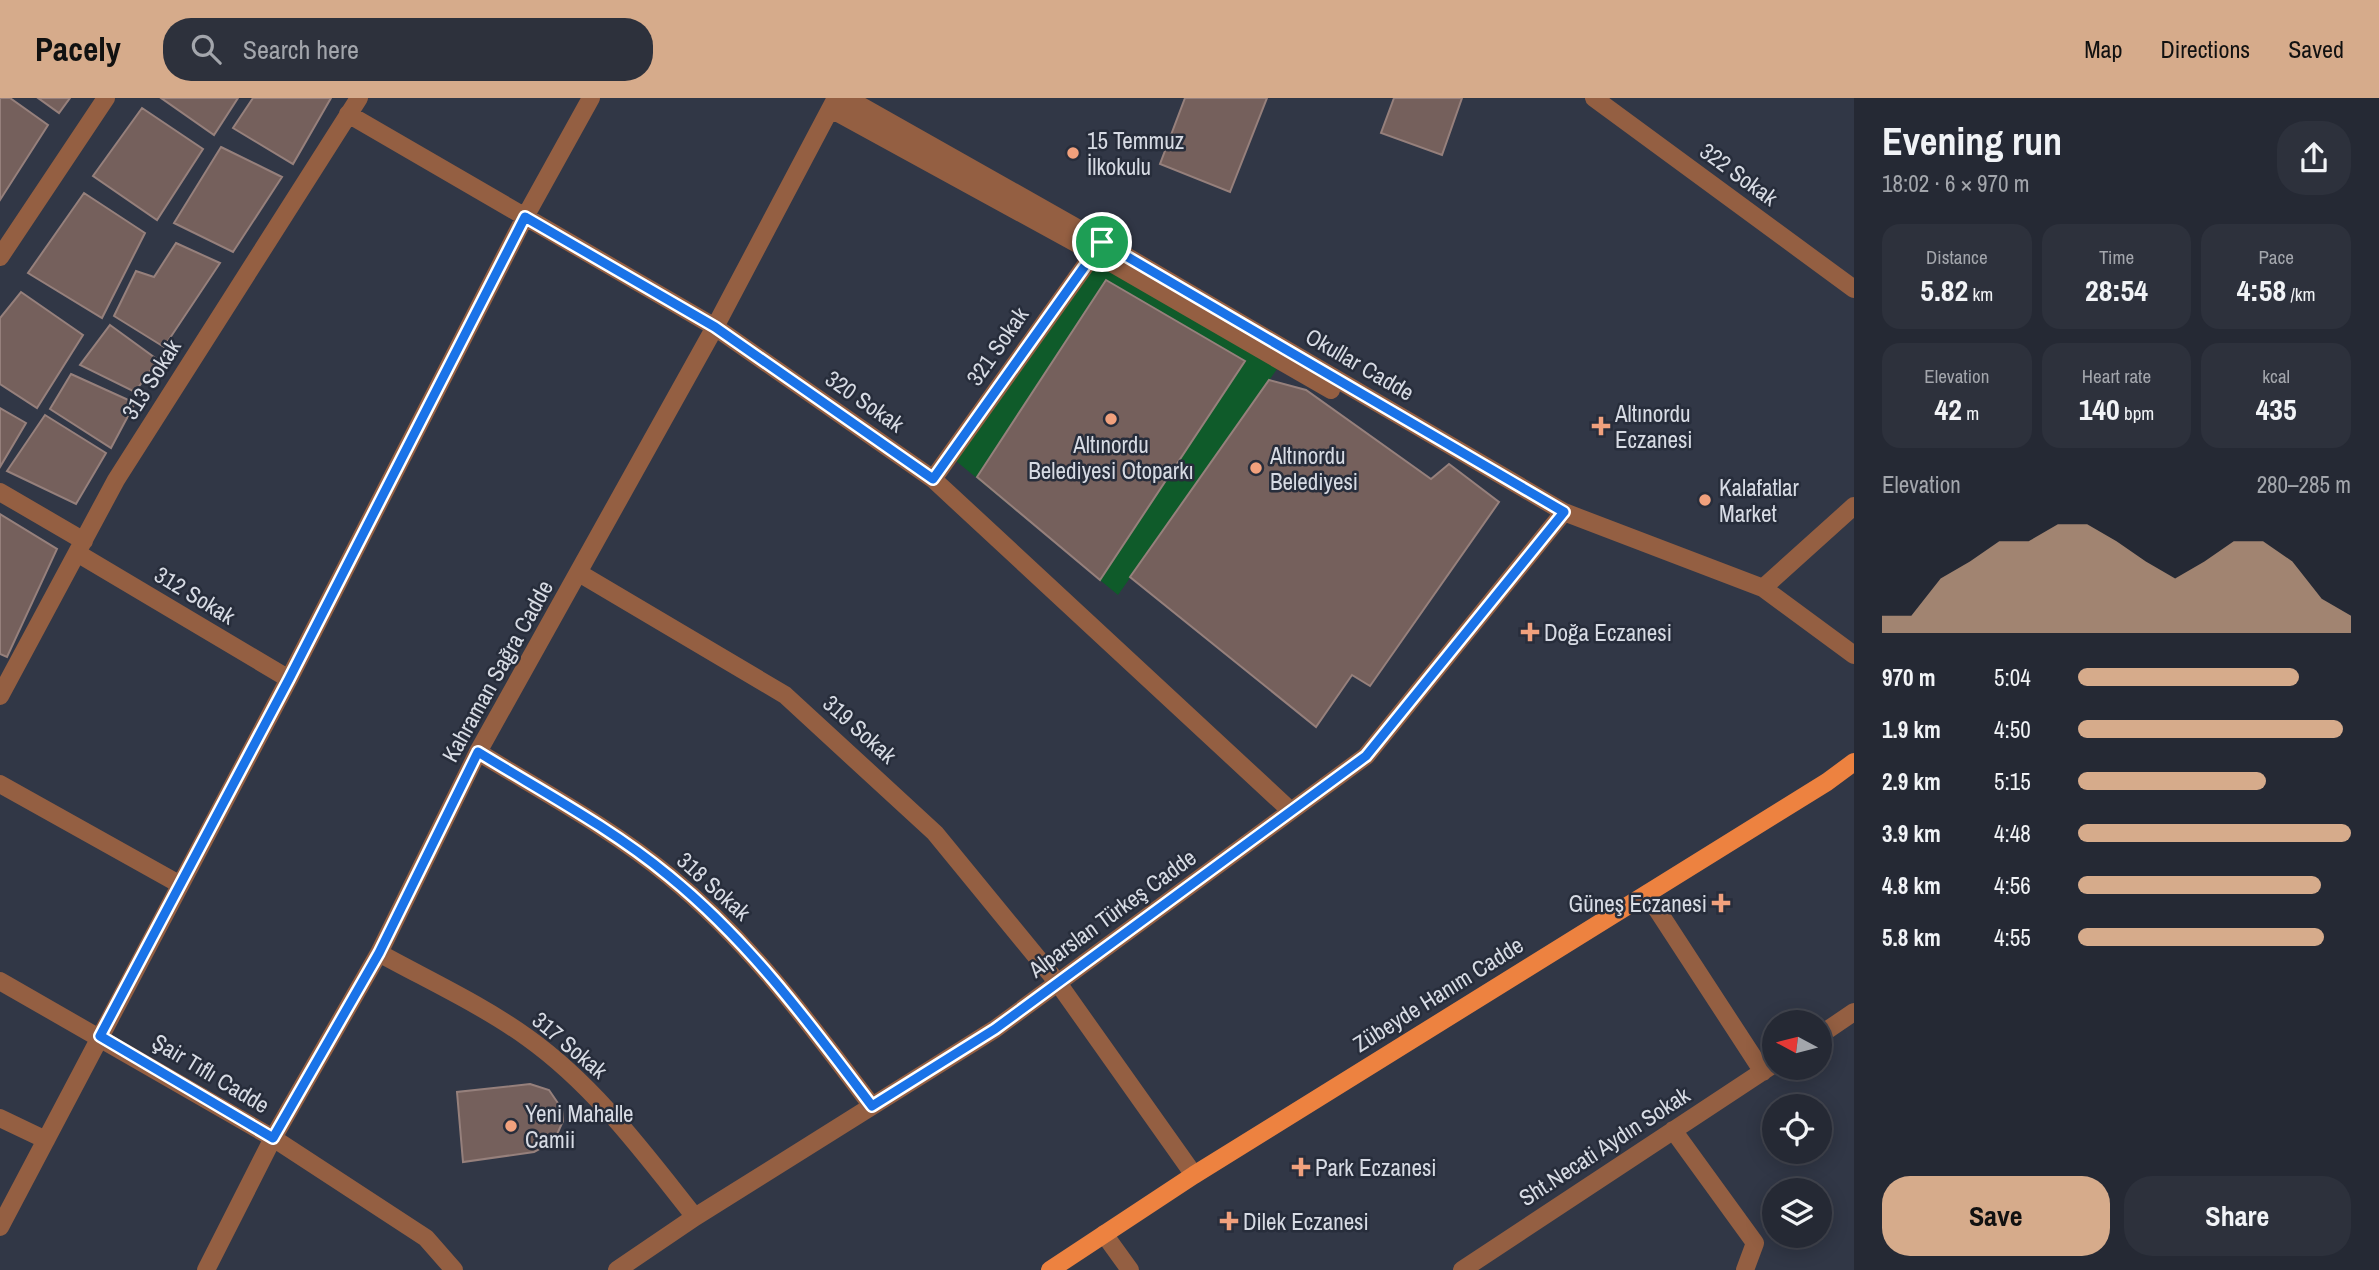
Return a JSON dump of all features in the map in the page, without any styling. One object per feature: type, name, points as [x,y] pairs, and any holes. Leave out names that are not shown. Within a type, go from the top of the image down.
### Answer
[{"type":"main road","name":"Zübeyde Hanım Cadde","points":[[1050,1270],[1194,1175],[1854,762]]},
{"type":"street","points":[[0,257],[106,98]]},
{"type":"street","name":"313 Sokak","points":[[0,696],[116,480],[359,98]]},
{"type":"street","points":[[0,1227],[289,679],[525,217],[591,98]]},
{"type":"street","points":[[847,98],[1098,248],[1561,517],[1763,588],[1854,655]]},
{"type":"street","name":"322 Sokak","points":[[1594,98],[1854,289]]},
{"type":"street","points":[[834,103],[1098,248]]},
{"type":"street","name":"Kahraman Sağra Cadde","points":[[206,1270],[273,1138],[379,953],[478,752],[715,327],[834,103]]},
{"type":"street","name":"320 Sokak","points":[[348,114],[715,327],[933,479],[1291,811]]},
{"type":"street","name":"321 Sokak","points":[[933,479],[1098,248]]},
{"type":"street","name":"312 Sokak","points":[[0,492],[80,547],[289,679]]},
{"type":"street","points":[[1763,588],[1854,506]]},
{"type":"street","name":"Alparslan Türkeş Cadde","points":[[617,1270],[695,1217],[995,1029],[1366,756],[1561,517]]},
{"type":"street","name":"319 Sokak","points":[[579,573],[785,695],[935,833],[1058,983],[1194,1175]]},
{"type":"street","name":"318 Sokak","points":[[478,752],[627,844],[706,908],[774,977],[872,1106]]},
{"type":"street","points":[[0,784],[179,884]]},
{"type":"street","points":[[1647,894],[1762,1058]]},
{"type":"street","name":"317 Sokak","points":[[379,953],[527,1037],[578,1079],[620,1124],[695,1217]]},
{"type":"street","name":"Şair Tıflı Cadde","points":[[0,981],[100,1036],[273,1138],[426,1238],[454,1270]]},
{"type":"street","points":[[1832,1027],[1854,1012]]},
{"type":"street","name":"Sht.Necati Aydın Sokak","points":[[1462,1270],[1762,1073]]},
{"type":"street","points":[[0,1118],[46,1140]]},
{"type":"street","points":[[1673,1130],[1755,1243],[1745,1270]]},
{"type":"street","points":[[1104,1234],[1130,1270]]},
{"type":"green space","name":"Altınordu Belediyesi Otoparkı","points":[[1094,253],[1289,352],[1118,595],[950,456]]},
{"type":"building","points":[[0,98],[10,98],[48,125],[0,200]]},
{"type":"building","points":[[38,98],[70,98],[59,113]]},
{"type":"building","points":[[161,98],[238,98],[214,135]]},
{"type":"building","points":[[253,98],[331,98],[293,164],[233,128]]},
{"type":"building","points":[[1185,98],[1267,98],[1230,192],[1160,164]]},
{"type":"building","points":[[1394,98],[1462,98],[1442,155],[1381,133]]},
{"type":"building","points":[[142,108],[203,149],[157,220],[93,176]]},
{"type":"building","points":[[221,147],[282,177],[233,252],[174,223]]},
{"type":"building","points":[[84,193],[145,233],[102,318],[28,273]]},
{"type":"building","points":[[176,243],[220,263],[164,347],[114,316],[136,271],[154,277]]},
{"type":"building","name":"Altınordu Belediyesi Otoparkı","points":[[1106,280],[1245,361],[1100,580],[977,477]]},
{"type":"building","points":[[21,292],[83,335],[37,408],[0,384],[0,318]]},
{"type":"building","points":[[110,325],[158,360],[135,392],[80,365]]},
{"type":"building","points":[[71,374],[135,403],[111,448],[50,409]]},
{"type":"building","points":[[1269,380],[1306,390],[1431,479],[1449,464],[1499,502],[1370,686],[1352,675],[1316,727],[1130,577]]},
{"type":"building","points":[[0,408],[26,423],[0,467]]},
{"type":"building","points":[[45,415],[106,453],[76,504],[7,471]]},
{"type":"building","points":[[0,514],[57,549],[7,657],[0,654]]},
{"type":"building","name":"Yeni Mahalle Camii","points":[[530,1084],[549,1090],[562,1109],[563,1121],[554,1141],[534,1152],[463,1162],[457,1092]]},
{"type":"place","name":"15 Temmuz İlkokulu","points":[[1073,153]]},
{"type":"place","name":"Altınordu Belediyesi Otoparkı","points":[[1111,419]]},
{"type":"place","name":"Altınordu Eczanesi","points":[[1601,426]]},
{"type":"place","name":"Altınordu Belediyesi","points":[[1256,468]]},
{"type":"place","name":"Kalafatlar Market","points":[[1705,500]]},
{"type":"place","name":"Doğa Eczanesi","points":[[1530,632]]},
{"type":"place","name":"Güneş Eczanesi","points":[[1721,903]]},
{"type":"place","name":"Yeni Mahalle Camii","points":[[511,1126]]},
{"type":"place","name":"Park Eczanesi","points":[[1301,1167]]},
{"type":"place","name":"Dilek Eczanesi","points":[[1229,1221]]},
{"type":"route","points":[[525,217],[715,327],[933,479],[1102,242],[1564,512],[1366,756],[995,1029],[872,1106],[774,977],[706,908],[627,844],[478,752],[379,953],[273,1138],[100,1036],[289,679],[525,217]]}]
